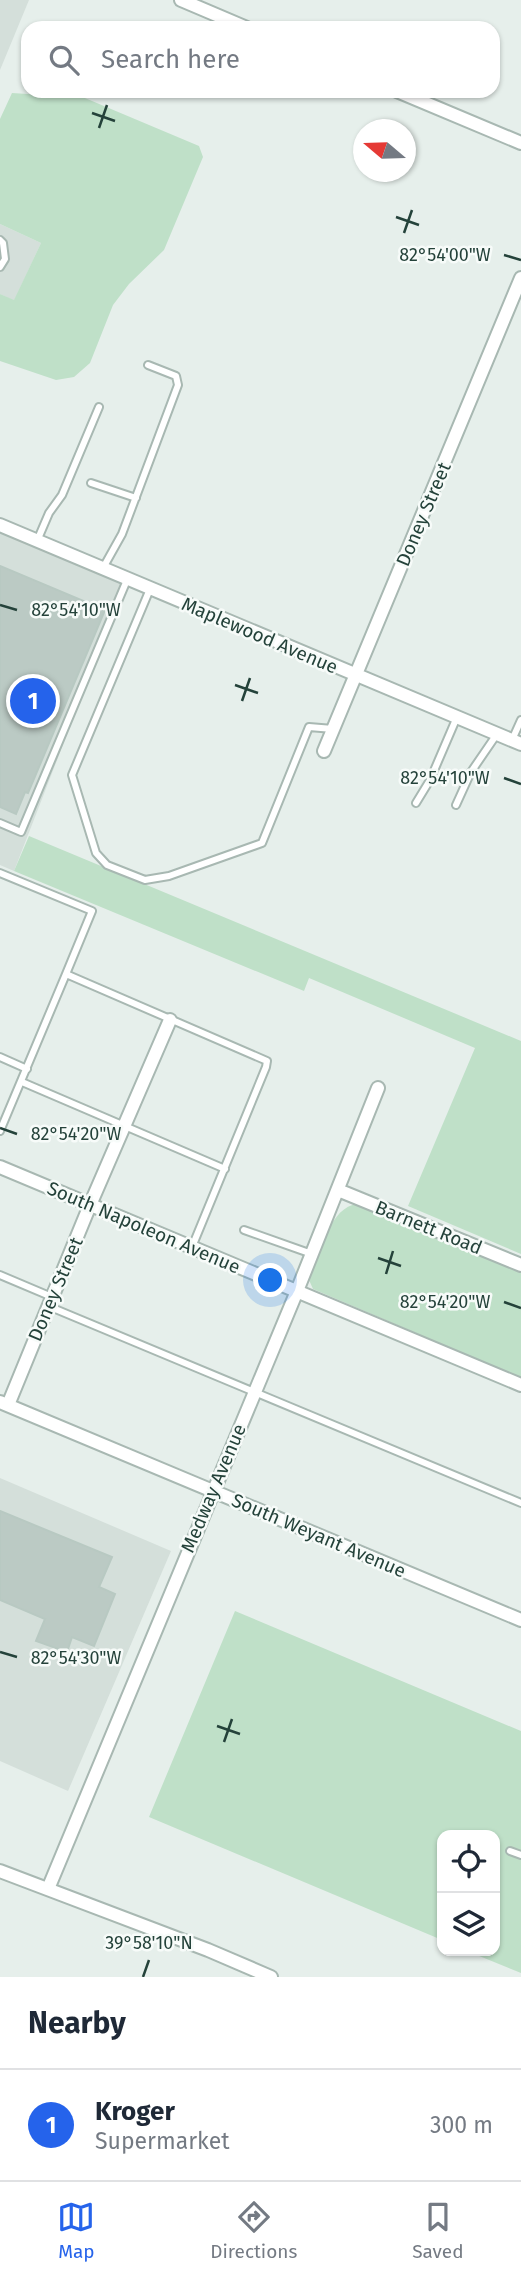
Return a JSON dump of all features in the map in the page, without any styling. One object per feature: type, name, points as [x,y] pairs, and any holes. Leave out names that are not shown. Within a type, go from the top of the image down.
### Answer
[{"type":"street","points":[[181,0],[230,21]]},
{"type":"street","points":[[414,98],[521,143]]},
{"type":"street","name":"Doney Street","points":[[324,751],[521,278]]},
{"type":"street","name":"Maplewood Avenue","points":[[0,525],[516,742]]},
{"type":"street","name":"Doney Street","points":[[4,1404],[170,1020]]},
{"type":"street","name":"Medway Avenue","points":[[48,1889],[297,1291],[378,1088]]},
{"type":"street","name":"South Napoleon Avenue","points":[[0,1167],[521,1385]]},
{"type":"street","name":"Barnett Road","points":[[338,1190],[521,1265]]},
{"type":"street","name":"South Weyant Avenue","points":[[4,1404],[521,1620]]},
{"type":"street","points":[[0,1871],[271,1977]]},
{"type":"lane","points":[[0,240],[3,243],[5,259],[0,267]]},
{"type":"lane","points":[[102,569],[122,534],[178,385],[176,376],[148,365]]},
{"type":"lane","points":[[37,541],[49,513],[62,495],[99,407]]},
{"type":"lane","points":[[91,482],[135,498]]},
{"type":"lane","points":[[0,823],[21,832],[127,580]]},
{"type":"lane","points":[[150,589],[72,775],[96,853],[107,864],[145,880],[169,876],[262,843],[309,727],[333,729]]},
{"type":"lane","points":[[416,803],[430,780],[457,717]]},
{"type":"lane","points":[[516,742],[521,720]]},
{"type":"lane","points":[[457,805],[471,772],[497,734]]},
{"type":"lane","points":[[0,873],[92,911],[0,1131]]},
{"type":"lane","points":[[66,974],[267,1060],[267,1067],[192,1247]]},
{"type":"lane","points":[[0,1057],[27,1069]]},
{"type":"lane","points":[[22,1082],[225,1169]]},
{"type":"lane","points":[[244,1230],[312,1254]]},
{"type":"lane","points":[[0,1275],[50,1302],[521,1503]]},
{"type":"lane","points":[[510,1851],[521,1855]]},
{"type":"shaded area","points":[[0,0],[29,0],[0,70]]},
{"type":"shaded area","points":[[0,224],[41,243],[14,301],[0,294]]},
{"type":"shaded area","points":[[0,525],[127,580],[14,871],[0,865]]},
{"type":"shaded area","points":[[0,1478],[171,1551],[68,1791],[0,1761]]},
{"type":"green space","points":[[12,93],[21,94],[21,98],[85,98],[199,146],[203,157],[164,250],[129,284],[113,305],[90,363],[74,377],[56,380],[0,361],[0,294],[14,300],[41,243],[0,224],[0,119]]},
{"type":"green space","points":[[29,836],[521,1041],[521,1254],[408,1206],[475,1048],[309,978],[304,991],[14,871]]},
{"type":"green space","points":[[357,1204],[521,1272],[521,1378],[313,1289],[310,1275],[327,1232],[340,1213]]},
{"type":"green space","points":[[235,1611],[521,1731],[521,1973],[479,1956],[500,1956],[500,1830],[437,1830],[437,1938],[149,1817]]},
{"type":"building","points":[[0,566],[105,610],[28,793],[25,792],[16,814],[0,807]]},
{"type":"building","points":[[0,1511],[112,1557],[99,1587],[115,1594],[94,1646],[72,1637],[67,1652],[36,1641],[45,1619],[0,1600]]},
{"type":"place","name":"Kroger","points":[[33,701]]}]
